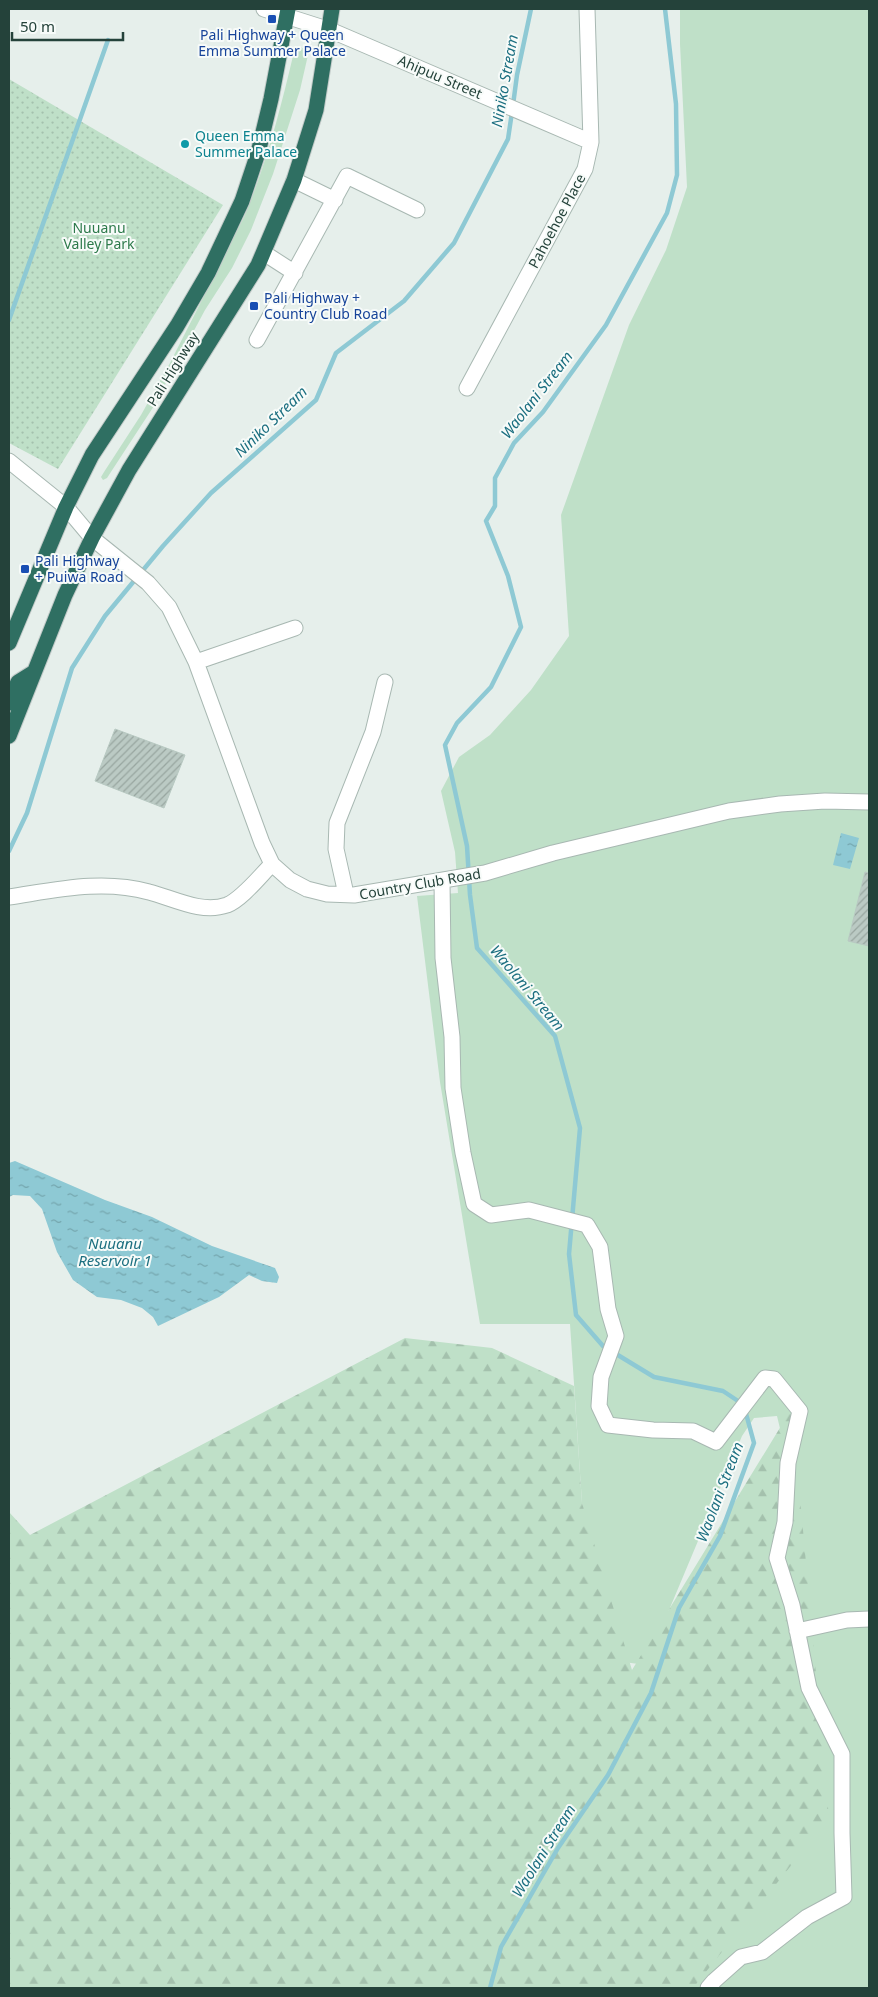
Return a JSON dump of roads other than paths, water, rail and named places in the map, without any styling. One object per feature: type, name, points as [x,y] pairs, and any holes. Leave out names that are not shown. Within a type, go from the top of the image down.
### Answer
[{"type":"highway","name":"Pali Highway","points":[[9,736],[64,595],[92,538],[128,470],[258,265],[264,252],[294,180],[316,110],[332,9]]},
{"type":"highway","name":"Pali Highway","points":[[9,643],[66,507],[92,455],[177,326],[208,273],[242,201],[258,153],[272,99],[287,12]]},
{"type":"highway","points":[[9,703],[18,682],[34,672]]},
{"type":"street","name":"Ahipuu Street","points":[[264,9],[287,12],[591,142]]},
{"type":"street","name":"Pahoehoe Place","points":[[467,388],[585,169],[591,142],[587,9]]},
{"type":"street","points":[[256,340],[336,200],[347,176],[417,210]]},
{"type":"street","points":[[294,180],[336,200]]},
{"type":"street","points":[[264,252],[295,273]]},
{"type":"street","name":"Country Club Road","points":[[9,461],[66,507],[92,538],[148,583],[169,607],[196,662],[262,843],[272,864],[290,880],[307,889],[327,894],[354,896],[485,872],[729,811],[780,804],[825,801],[869,802]]},
{"type":"street","points":[[196,662],[295,628]]},
{"type":"street","points":[[346,894],[336,849],[337,823],[373,732],[385,682]]},
{"type":"street","points":[[9,897],[94,885],[118,885],[200,907],[212,907],[227,905],[237,898],[272,864]]},
{"type":"street","points":[[447,880],[443,958],[452,1037],[453,1088],[463,1153],[474,1204],[491,1215],[530,1210],[587,1225],[600,1247],[608,1309],[616,1336],[601,1377],[599,1406],[608,1425],[653,1430],[693,1431],[716,1442],[765,1378],[774,1379],[800,1411],[788,1463],[785,1522],[777,1558],[792,1605],[809,1688],[842,1754],[844,1897],[807,1917],[762,1952],[741,1957],[708,1988]]},
{"type":"street","points":[[797,1631],[847,1620],[869,1619]]},
{"type":"water","points":[[841,833],[859,838],[850,869],[833,865]]},
{"type":"water","name":"Nuuanu Reservoir 1","points":[[15,1161],[105,1200],[152,1217],[212,1246],[275,1268],[279,1277],[277,1283],[262,1281],[249,1275],[219,1297],[158,1326],[153,1317],[142,1308],[121,1300],[97,1297],[73,1280],[57,1252],[42,1209],[30,1196],[13,1195],[9,1197],[9,1163]]},
{"type":"waterway","name":"Niniko Stream","points":[[513,105],[517,75],[531,9]]},
{"type":"waterway","name":"Waolani Stream","points":[[665,9],[676,104],[677,175],[667,213],[606,325],[543,412],[514,443],[495,478],[495,506],[486,521],[508,576],[521,627],[491,687],[457,723],[445,745],[467,846],[470,895],[477,948],[555,1036],[580,1128],[569,1254],[576,1315],[603,1346],[654,1377],[723,1391],[741,1403]]},
{"type":"waterway","points":[[9,320],[108,40]]},
{"type":"waterway","name":"Niniko Stream","points":[[9,851],[27,813],[72,668],[105,616],[163,546],[211,493],[316,400],[336,353],[404,301],[454,243],[508,139],[512,112]]},
{"type":"waterway","name":"Waolani Stream","points":[[490,1988],[501,1947],[558,1848],[608,1775],[651,1693],[679,1608],[720,1536],[754,1443],[745,1410]]},
{"type":"place","name":"Pali Highway + Queen Emma Summer Palace","points":[[272,19]]},
{"type":"place","name":"Queen Emma Summer Palace","points":[[185,144]]},
{"type":"place","name":"Pali Highway + Country Club Road","points":[[254,306]]},
{"type":"place","name":"Pali Highway + Puiwa Road","points":[[25,569]]},
{"type":"park label","name":"Nuuanu Valley Park","points":[[99,236]]}]
